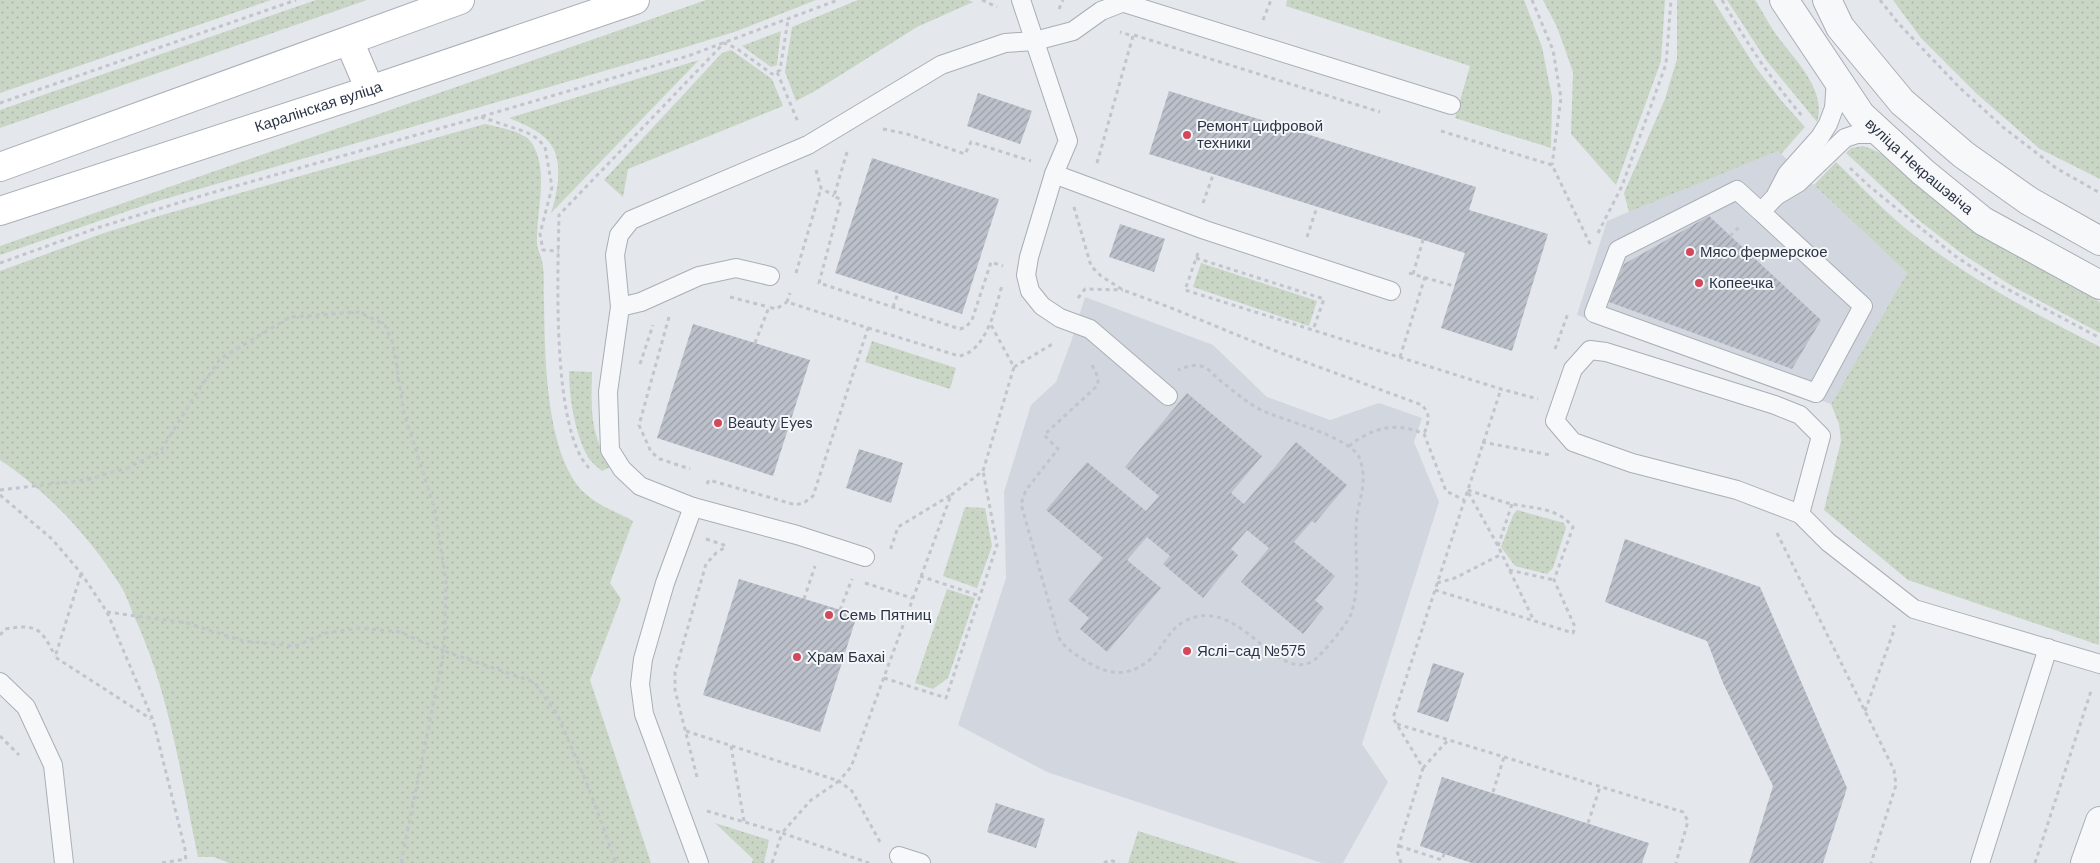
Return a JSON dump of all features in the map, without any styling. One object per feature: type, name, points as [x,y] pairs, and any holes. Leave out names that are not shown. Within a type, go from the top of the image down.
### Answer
[{"type":"main road","points":[[0,167],[460,0]]},
{"type":"main road","name":"Каралінская вуліца","points":[[0,211],[370,90],[635,0]]},
{"type":"main road","points":[[349,41],[370,90]]},
{"type":"street","name":"вуліца Некрашэвіча","points":[[1784,0],[1861,115],[1923,172],[1983,221],[2100,285]]},
{"type":"street","points":[[1827,0],[1840,27],[1902,102],[1964,155],[2029,201],[2100,241]]},
{"type":"street","points":[[2085,863],[2100,821]]},
{"type":"lane","points":[[1021,0],[1068,141],[1054,174],[1029,257],[1026,275],[1030,291],[1042,306],[1060,318],[1090,329],[1164,393]]},
{"type":"lane","points":[[865,557],[797,535],[693,506],[640,486],[622,469],[610,450],[608,392],[620,307],[615,255],[619,235],[630,220],[808,145],[941,64],[1005,43],[1035,41],[1072,31],[1101,11],[1125,1],[1146,10],[1451,105]]},
{"type":"lane","points":[[1761,212],[1775,197],[1798,183],[1826,143],[1828,124],[1834,108],[1836,80]]},
{"type":"lane","points":[[1826,143],[1857,134],[1882,134]]},
{"type":"lane","points":[[1054,174],[1205,230],[1391,290]]},
{"type":"lane","points":[[1737,190],[1761,212],[1863,306],[1816,393],[1594,313],[1618,250],[1737,190]]},
{"type":"lane","points":[[620,307],[641,302],[699,276],[736,268],[770,276]]},
{"type":"lane","points":[[1800,514],[1821,436],[1800,415],[1775,405],[1606,352],[1590,350],[1573,369],[1556,421],[1573,442],[1632,463],[1736,490],[1800,514],[1828,542],[1914,609],[2100,664]]},
{"type":"lane","points":[[693,506],[665,583],[643,659],[640,684],[644,714],[700,863]]},
{"type":"lane","points":[[1980,863],[2048,648]]},
{"type":"lane","points":[[0,682],[26,707],[53,765],[64,863]]},
{"type":"lane","points":[[900,856],[921,863]]},
{"type":"path","points":[[0,103],[296,0]]},
{"type":"path","points":[[0,263],[100,227],[187,200],[688,56],[838,0]]},
{"type":"path","points":[[1532,0],[1553,50],[1561,98],[1552,165],[1592,244],[1589,253]]},
{"type":"path","points":[[1596,235],[1622,186],[1666,64],[1671,0]]},
{"type":"path","points":[[1722,0],[1774,83],[1826,143],[1869,186],[1956,256],[1996,284],[2100,338]]},
{"type":"path","points":[[1880,0],[1899,24],[1958,87],[2004,128],[2056,168],[2100,192]]},
{"type":"path","points":[[1146,10],[1134,36],[1089,187],[1085,194],[1072,201],[1091,266],[1101,276],[1123,290],[1174,308],[1281,353],[1422,405],[1428,411],[1430,419],[1424,434],[1446,491],[1464,500]]},
{"type":"path","points":[[724,43],[736,48],[772,74],[780,70],[788,20]]},
{"type":"path","points":[[1118,32],[1384,113]]},
{"type":"path","points":[[777,72],[808,145],[821,188],[796,273]]},
{"type":"path","points":[[480,117],[526,132],[538,139],[545,147],[552,187],[540,234],[543,250],[558,251]]},
{"type":"path","points":[[880,129],[907,134],[966,154],[971,142],[1033,162]]},
{"type":"path","points":[[1440,131],[1552,165]]},
{"type":"path","points":[[834,196],[848,149]]},
{"type":"path","points":[[1092,156],[1103,170]]},
{"type":"path","points":[[1213,175],[1202,208],[1211,212],[1185,290],[1500,389],[1538,399]]},
{"type":"path","points":[[821,188],[841,200],[819,284],[960,329],[966,327],[972,320],[991,262],[1008,267]]},
{"type":"path","points":[[1306,241],[1317,207]]},
{"type":"path","points":[[1413,274],[1422,240]]},
{"type":"path","points":[[1196,258],[1324,299],[1314,330]]},
{"type":"path","points":[[1404,271],[1454,286]]},
{"type":"path","points":[[1400,358],[1425,278]]},
{"type":"path","points":[[1071,294],[1079,298],[1085,289],[1123,290]]},
{"type":"path","points":[[727,296],[776,309],[787,302],[790,292]]},
{"type":"path","points":[[893,307],[898,293]]},
{"type":"path","points":[[787,302],[959,356],[966,355],[976,346],[990,325],[1014,367]]},
{"type":"path","points":[[755,343],[768,307]]},
{"type":"path","points":[[1554,353],[1570,308]]},
{"type":"path","points":[[673,311],[669,317],[639,425],[651,452],[660,459],[690,469]]},
{"type":"path","points":[[0,490],[86,480],[128,468],[160,452],[220,359],[290,317],[359,312],[385,325],[392,344],[404,412],[435,510],[446,582],[444,651],[401,863]]},
{"type":"path","points":[[638,370],[652,326],[669,317]]},
{"type":"path","points":[[706,488],[709,480],[796,505],[812,496],[868,328]]},
{"type":"path","points":[[884,678],[946,698],[997,546],[983,471],[1014,367],[1055,342],[1060,336]]},
{"type":"path","points":[[1091,364],[1098,377],[1098,385],[1044,435],[1058,449],[1026,490],[1021,504],[1059,638],[1064,647],[1097,669],[1115,673],[1130,671],[1147,662],[1170,632],[1185,621],[1211,615],[1243,629],[1277,657],[1301,664],[1313,661],[1342,629],[1351,615],[1355,593],[1357,517],[1362,494],[1363,474],[1359,456],[1349,446],[1303,425],[1261,410],[1204,367],[1190,366],[1176,371],[1164,393]]},
{"type":"path","points":[[1423,768],[1393,718],[1500,389]]},
{"type":"path","points":[[1538,408],[1541,390]]},
{"type":"path","points":[[1349,446],[1362,435],[1390,426],[1408,428],[1424,434]]},
{"type":"path","points":[[1482,442],[1553,456]]},
{"type":"path","points":[[889,552],[898,527],[951,495],[983,471]]},
{"type":"path","points":[[1434,590],[1573,633],[1575,627],[1554,580],[1573,527],[1565,516],[1529,506],[1512,504],[1467,490]]},
{"type":"path","points":[[1467,490],[1498,546],[1534,621]]},
{"type":"path","points":[[0,495],[52,540],[81,574],[107,612],[153,720],[185,849],[186,861],[162,863]]},
{"type":"path","points":[[772,863],[782,833],[811,800],[839,781],[851,767],[951,495]]},
{"type":"path","points":[[1498,546],[1512,504]]},
{"type":"path","points":[[1783,532],[1775,529],[1894,770],[1896,784],[1871,863]]},
{"type":"path","points":[[698,784],[675,690],[675,672],[706,564],[716,553],[727,546],[736,545]]},
{"type":"path","points":[[1437,583],[1455,578],[1502,554]]},
{"type":"path","points":[[806,562],[824,569]]},
{"type":"path","points":[[804,599],[815,566]]},
{"type":"path","points":[[1509,570],[1554,580]]},
{"type":"path","points":[[55,656],[81,574]]},
{"type":"path","points":[[920,576],[980,596]]},
{"type":"path","points":[[840,610],[852,578],[912,598]]},
{"type":"path","points":[[877,587],[880,578]]},
{"type":"path","points":[[107,612],[187,623],[243,641],[294,646],[326,633],[360,628],[400,632],[444,651],[534,682],[557,714],[588,786],[616,863]]},
{"type":"path","points":[[1865,712],[1894,630],[1894,619]]},
{"type":"path","points":[[0,635],[5,629],[27,626],[45,636],[55,656],[153,720]]},
{"type":"path","points":[[2035,863],[2100,664]]},
{"type":"path","points":[[1396,724],[1682,812],[1688,822],[1676,863]]},
{"type":"path","points":[[686,730],[839,781],[852,790],[882,844]]},
{"type":"path","points":[[1401,863],[1397,851],[1423,768],[1448,740]]},
{"type":"path","points":[[731,746],[744,822]]},
{"type":"path","points":[[1493,792],[1504,757]]},
{"type":"path","points":[[1588,823],[1600,787]]},
{"type":"path","points":[[704,810],[782,833],[869,863]]},
{"type":"path","points":[[1399,846],[1442,860],[1444,854]]},
{"type":"path","points":[[1104,863],[1109,860],[1119,863]]},
{"type":"shaded area","points":[[1777,150],[1907,273],[1831,404],[1577,315],[1607,221]]},
{"type":"shaded area","name":"Яслі-сад №575","points":[[1085,297],[1213,345],[1267,397],[1330,420],[1379,403],[1422,418],[1414,442],[1439,502],[1362,744],[1388,782],[1343,863],[1322,863],[1047,772],[958,725],[1006,578],[1004,492],[1031,405],[1056,382]]},
{"type":"green space","points":[[0,0],[271,0],[0,93]]},
{"type":"green space","points":[[316,0],[367,0],[0,128],[0,110]]},
{"type":"green space","points":[[706,0],[816,0],[737,31],[686,47],[151,203],[0,255],[0,246]]},
{"type":"green space","points":[[858,0],[968,0],[973,2],[917,27],[796,101],[785,72],[792,27]]},
{"type":"green space","points":[[1287,0],[1524,0],[1542,47],[1552,97],[1551,148],[1455,118],[1470,66],[1286,6]]},
{"type":"green space","points":[[1543,0],[1665,0],[1661,61],[1616,185],[1571,134],[1573,72],[1557,27]]},
{"type":"green space","points":[[1677,0],[1713,0],[1754,65],[1780,99],[1805,127],[1781,154],[1777,151],[1629,212],[1624,193],[1665,99],[1677,59]]},
{"type":"green space","points":[[1727,0],[1755,0],[1814,87],[1818,98],[1817,122],[1766,60]]},
{"type":"green space","points":[[1893,0],[2100,0],[2100,179],[2040,149],[1977,94],[1921,38]]},
{"type":"green space","points":[[781,31],[777,65],[771,67],[742,46]]},
{"type":"green space","points":[[731,50],[772,79],[783,106],[628,169],[623,197],[604,180],[722,53]]},
{"type":"green space","points":[[699,60],[551,213],[556,196],[558,176],[557,157],[554,149],[540,134],[509,118]]},
{"type":"green space","points":[[485,124],[525,136],[530,140],[538,156],[541,193],[537,243],[543,271],[547,377],[555,432],[563,457],[573,479],[587,495],[603,506],[633,521],[610,583],[621,599],[590,680],[651,863],[229,863],[214,857],[198,857],[180,765],[165,704],[146,645],[124,592],[95,549],[66,516],[35,486],[0,460],[0,271],[101,234],[155,217]]},
{"type":"green space","points":[[1863,146],[1890,159],[1969,225],[2033,265],[2100,302],[2100,333],[2012,286],[1961,253],[1916,218],[1846,153],[1851,148]]},
{"type":"green space","points":[[1836,162],[1896,220],[1928,246],[2000,293],[2100,347],[2099,645],[1908,580],[1824,510],[1841,441],[1839,424],[1831,404],[1907,273],[1814,185]]},
{"type":"green space","points":[[1201,263],[1317,301],[1309,326],[1193,287]]},
{"type":"green space","points":[[872,341],[956,368],[950,389],[865,362]]},
{"type":"green space","points":[[569,371],[592,372],[592,410],[595,432],[610,467],[602,471],[588,457],[576,427],[570,392]]},
{"type":"green space","points":[[965,507],[985,508],[992,546],[977,588],[943,576]]},
{"type":"green space","points":[[1517,510],[1564,523],[1566,528],[1553,568],[1547,574],[1515,566],[1501,547],[1513,515]]},
{"type":"green space","points":[[947,589],[975,598],[948,678],[933,689],[915,683]]},
{"type":"green space","points":[[715,823],[769,840],[764,863],[752,863],[753,859]]},
{"type":"green space","points":[[1138,831],[1239,863],[1128,863]]},
{"type":"building","points":[[1169,91],[1476,187],[1469,210],[1548,234],[1512,351],[1441,328],[1465,253],[1149,154]]},
{"type":"building","points":[[978,93],[1032,111],[1020,144],[967,126]]},
{"type":"building","points":[[872,158],[999,199],[962,314],[835,273]]},
{"type":"building","name":"Копеечка","points":[[1709,216],[1821,320],[1792,369],[1609,302],[1624,264]]},
{"type":"building","points":[[1120,224],[1165,239],[1154,272],[1109,257]]},
{"type":"building","points":[[693,324],[810,360],[773,476],[657,438]]},
{"type":"building","points":[[1187,393],[1262,456],[1231,493],[1244,504],[1296,442],[1347,485],[1315,523],[1312,521],[1294,542],[1335,576],[1315,600],[1324,608],[1303,634],[1241,582],[1269,548],[1247,530],[1231,549],[1238,555],[1203,598],[1163,564],[1170,556],[1147,537],[1127,560],[1161,588],[1107,652],[1080,629],[1089,618],[1068,600],[1103,558],[1046,510],[1087,462],[1146,511],[1159,496],[1125,467]]},
{"type":"building","points":[[859,449],[903,463],[891,503],[846,488]]},
{"type":"building","points":[[1625,539],[1760,587],[1847,788],[1823,863],[1749,863],[1773,786],[1723,683],[1707,641],[1605,602]]},
{"type":"building","points":[[739,579],[857,615],[820,732],[703,695]]},
{"type":"building","points":[[1433,663],[1464,673],[1448,722],[1417,712]]},
{"type":"building","points":[[1442,777],[1649,843],[1642,863],[1472,863],[1420,846]]},
{"type":"building","points":[[996,803],[1045,819],[1036,848],[987,832]]},
{"type":"place","name":"Ремонт цифровой техники","points":[[1187,135]]},
{"type":"place","name":"Мясо фермерское","points":[[1690,252]]},
{"type":"place","name":"Копеечка","points":[[1699,283]]},
{"type":"place","name":"Beauty Eyes","points":[[718,423]]},
{"type":"place","name":"Семь Пятниц","points":[[829,615]]},
{"type":"place","name":"Яслі-сад №575","points":[[1187,651]]},
{"type":"place","name":"Храм Бахаі","points":[[797,657]]}]
